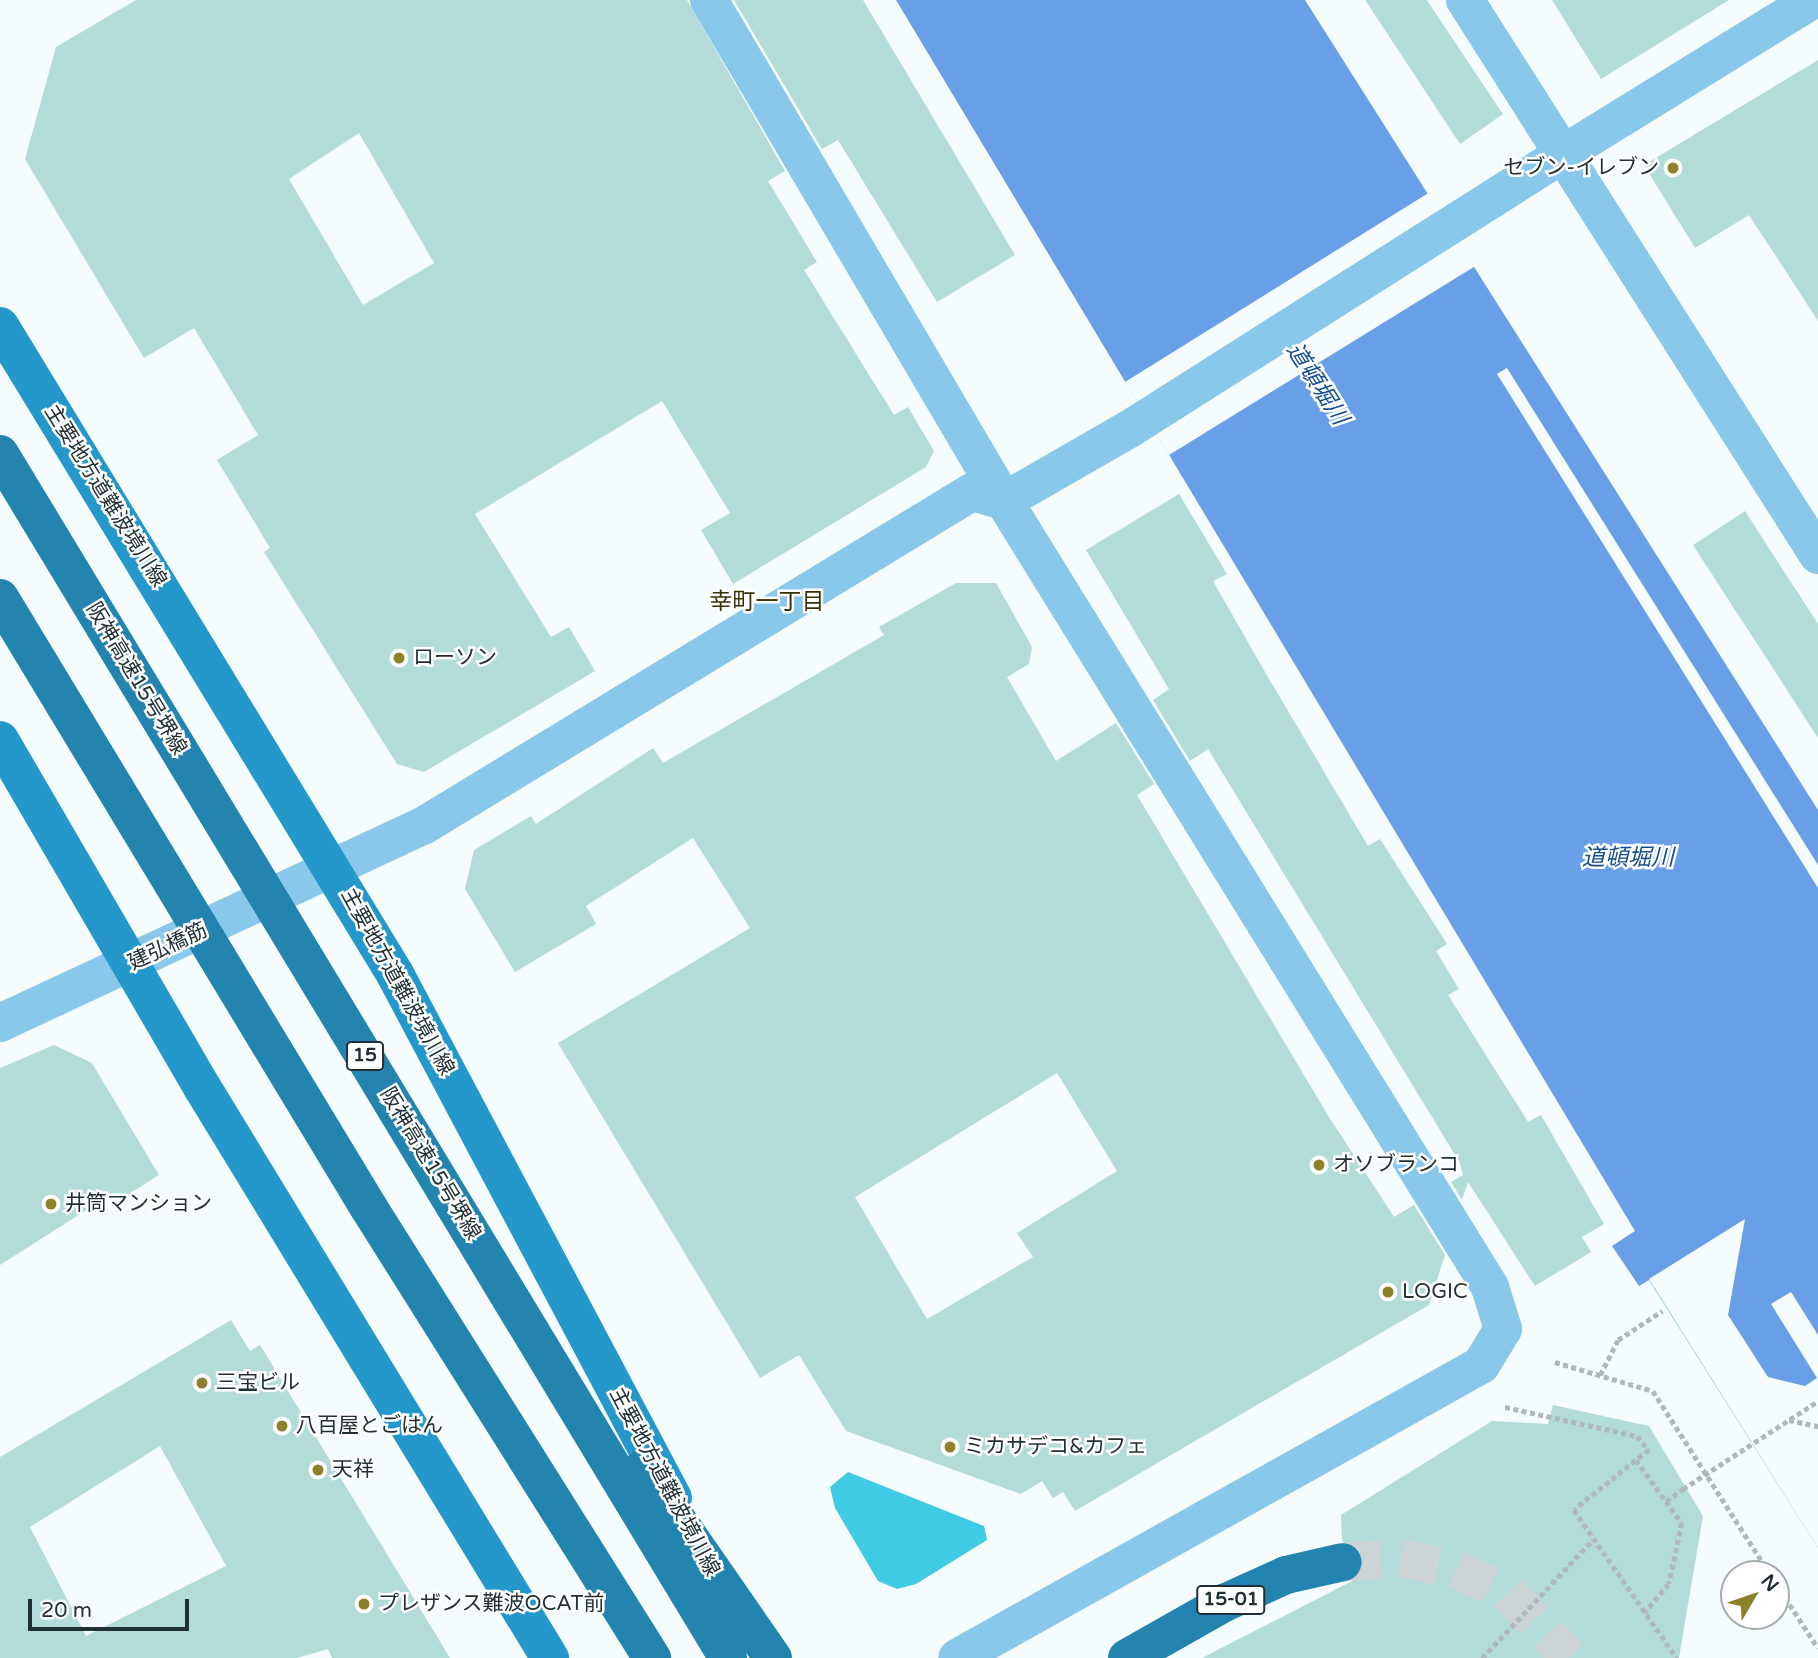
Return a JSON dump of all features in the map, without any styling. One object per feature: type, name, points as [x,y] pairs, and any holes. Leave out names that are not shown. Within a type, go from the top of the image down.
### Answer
[{"type":"highway","name":"阪神高速15号堺線","points":[[0,454],[728,1658]]},
{"type":"highway","points":[[0,598],[369,1208],[652,1658]]},
{"type":"highway","points":[[435,1171],[773,1658]]},
{"type":"highway","name":"15-01","points":[[1127,1658],[1224,1602],[1286,1575],[1343,1562]]},
{"type":"main road","name":"主要地方道難波境川線","points":[[0,326],[335,870],[758,1658]]},
{"type":"main road","points":[[0,740],[550,1658]]},
{"type":"street","points":[[709,0],[1004,502],[1490,1287],[1503,1329],[1481,1366],[957,1658]]},
{"type":"street","points":[[1465,0],[1818,555]]},
{"type":"street","points":[[1004,502],[1131,428],[1481,211],[1563,154],[1812,0]]},
{"type":"street","name":"建弘橋筋","points":[[0,1023],[335,870],[423,826],[972,492],[1004,502]]},
{"type":"path","points":[[1600,1375],[1618,1339],[1662,1311]]},
{"type":"path","points":[[1555,1362],[1653,1391],[1761,1560]]},
{"type":"path","points":[[1666,1501],[1818,1401]]},
{"type":"path","points":[[1500,1406],[1636,1436],[1649,1450],[1574,1510],[1677,1658]]},
{"type":"path","points":[[1789,1420],[1818,1426]]},
{"type":"path","points":[[1636,1460],[1682,1523],[1669,1584],[1645,1613]]},
{"type":"path","points":[[1482,1658],[1593,1540]]},
{"type":"path","points":[[1790,1605],[1818,1648]]},
{"type":"shaded area","points":[[848,1472],[984,1526],[987,1540],[916,1584],[897,1589],[878,1581],[835,1508],[830,1487]]},
{"type":"water","name":"道頓堀川","points":[[896,0],[1305,0],[1818,810],[1818,1548],[1649,1280],[1639,1286],[1612,1246],[1635,1231]]},
{"type":"pier","points":[[1430,192],[1477,265],[1169,455],[1125,382]]},
{"type":"pier","points":[[1507,368],[1818,865],[1818,888],[1497,374]]},
{"type":"pier","points":[[1745,1219],[1728,1315],[1768,1377],[1805,1386],[1817,1378],[1771,1304],[1791,1292],[1818,1335],[1818,1548],[1649,1279]]},
{"type":"building","points":[[136,0],[687,0],[785,171],[768,181],[817,262],[804,270],[894,415],[908,407],[934,451],[926,467],[733,584],[701,530],[730,513],[662,401],[475,514],[551,637],[569,627],[595,671],[424,772],[397,764],[264,552],[270,548],[217,460],[258,435],[194,328],[144,358],[25,159],[56,47]],"holes":[[[359,133],[434,263],[363,305],[289,179]]]},
{"type":"building","points":[[734,0],[863,0],[1015,255],[937,302],[838,140],[822,149]]},
{"type":"building","points":[[1365,0],[1427,0],[1503,114],[1460,144]]},
{"type":"building","points":[[1552,0],[1729,0],[1601,79]]},
{"type":"building","points":[[1818,60],[1818,321],[1749,215],[1695,248],[1644,165]]},
{"type":"building","points":[[1179,494],[1227,574],[1213,581],[1368,846],[1380,839],[1447,944],[1436,951],[1459,989],[1448,995],[1528,1122],[1541,1115],[1604,1224],[1582,1237],[1591,1252],[1535,1286],[1468,1182],[1462,1200],[1451,1182],[1463,1175],[1460,1163],[1208,749],[1190,761],[1153,700],[1169,689],[1086,550]]},
{"type":"building","points":[[1745,511],[1818,624],[1818,738],[1693,545]]},
{"type":"building","points":[[956,583],[996,583],[1032,647],[1029,664],[1007,677],[1056,761],[1116,723],[1154,784],[1137,795],[1329,1117],[1394,1217],[1414,1205],[1445,1255],[1429,1305],[1075,1511],[1063,1492],[1053,1498],[1042,1481],[1021,1494],[846,1431],[799,1355],[760,1378],[558,1043],[750,928],[693,838],[586,906],[596,924],[515,972],[465,889],[474,850],[531,816],[536,824],[653,748],[663,763],[884,635],[879,627]],"holes":[[[1057,1073],[1117,1171],[1017,1233],[1033,1257],[927,1319],[855,1197]]]},
{"type":"building","points":[[54,1045],[92,1063],[159,1175],[118,1201],[113,1193],[0,1265],[0,1068]]},
{"type":"building","points":[[231,1320],[250,1351],[260,1345],[450,1658],[332,1658],[328,1649],[297,1658],[0,1658],[0,1457]],"holes":[[[160,1446],[226,1566],[86,1636],[30,1527]]]},
{"type":"building","points":[[1553,1405],[1649,1426],[1703,1516],[1679,1658],[1202,1658],[1358,1578],[1364,1556],[1342,1541],[1341,1515],[1492,1421],[1548,1424]]},
{"type":"tunnel","points":[[1343,1562],[1401,1558],[1456,1569],[1508,1593],[1569,1658]]},
{"type":"place","name":"セブン-イレブン","points":[[1673,168]]},
{"type":"place","name":"ローソン","points":[[399,658]]},
{"type":"place","name":"オソブランコ","points":[[1319,1165]]},
{"type":"place","name":"井筒マンション","points":[[51,1204]]},
{"type":"place","name":"LOGIC","points":[[1388,1292]]},
{"type":"place","name":"三宝ビル","points":[[202,1383]]},
{"type":"place","name":"八百屋とごはん","points":[[282,1426]]},
{"type":"place","name":"ミカサデコ&カフェ","points":[[950,1447]]},
{"type":"place","name":"天祥","points":[[318,1470]]},
{"type":"place","name":"プレザンス難波OCAT前","points":[[364,1604]]},
{"type":"district","name":"幸町一丁目","points":[[767,602]]}]
